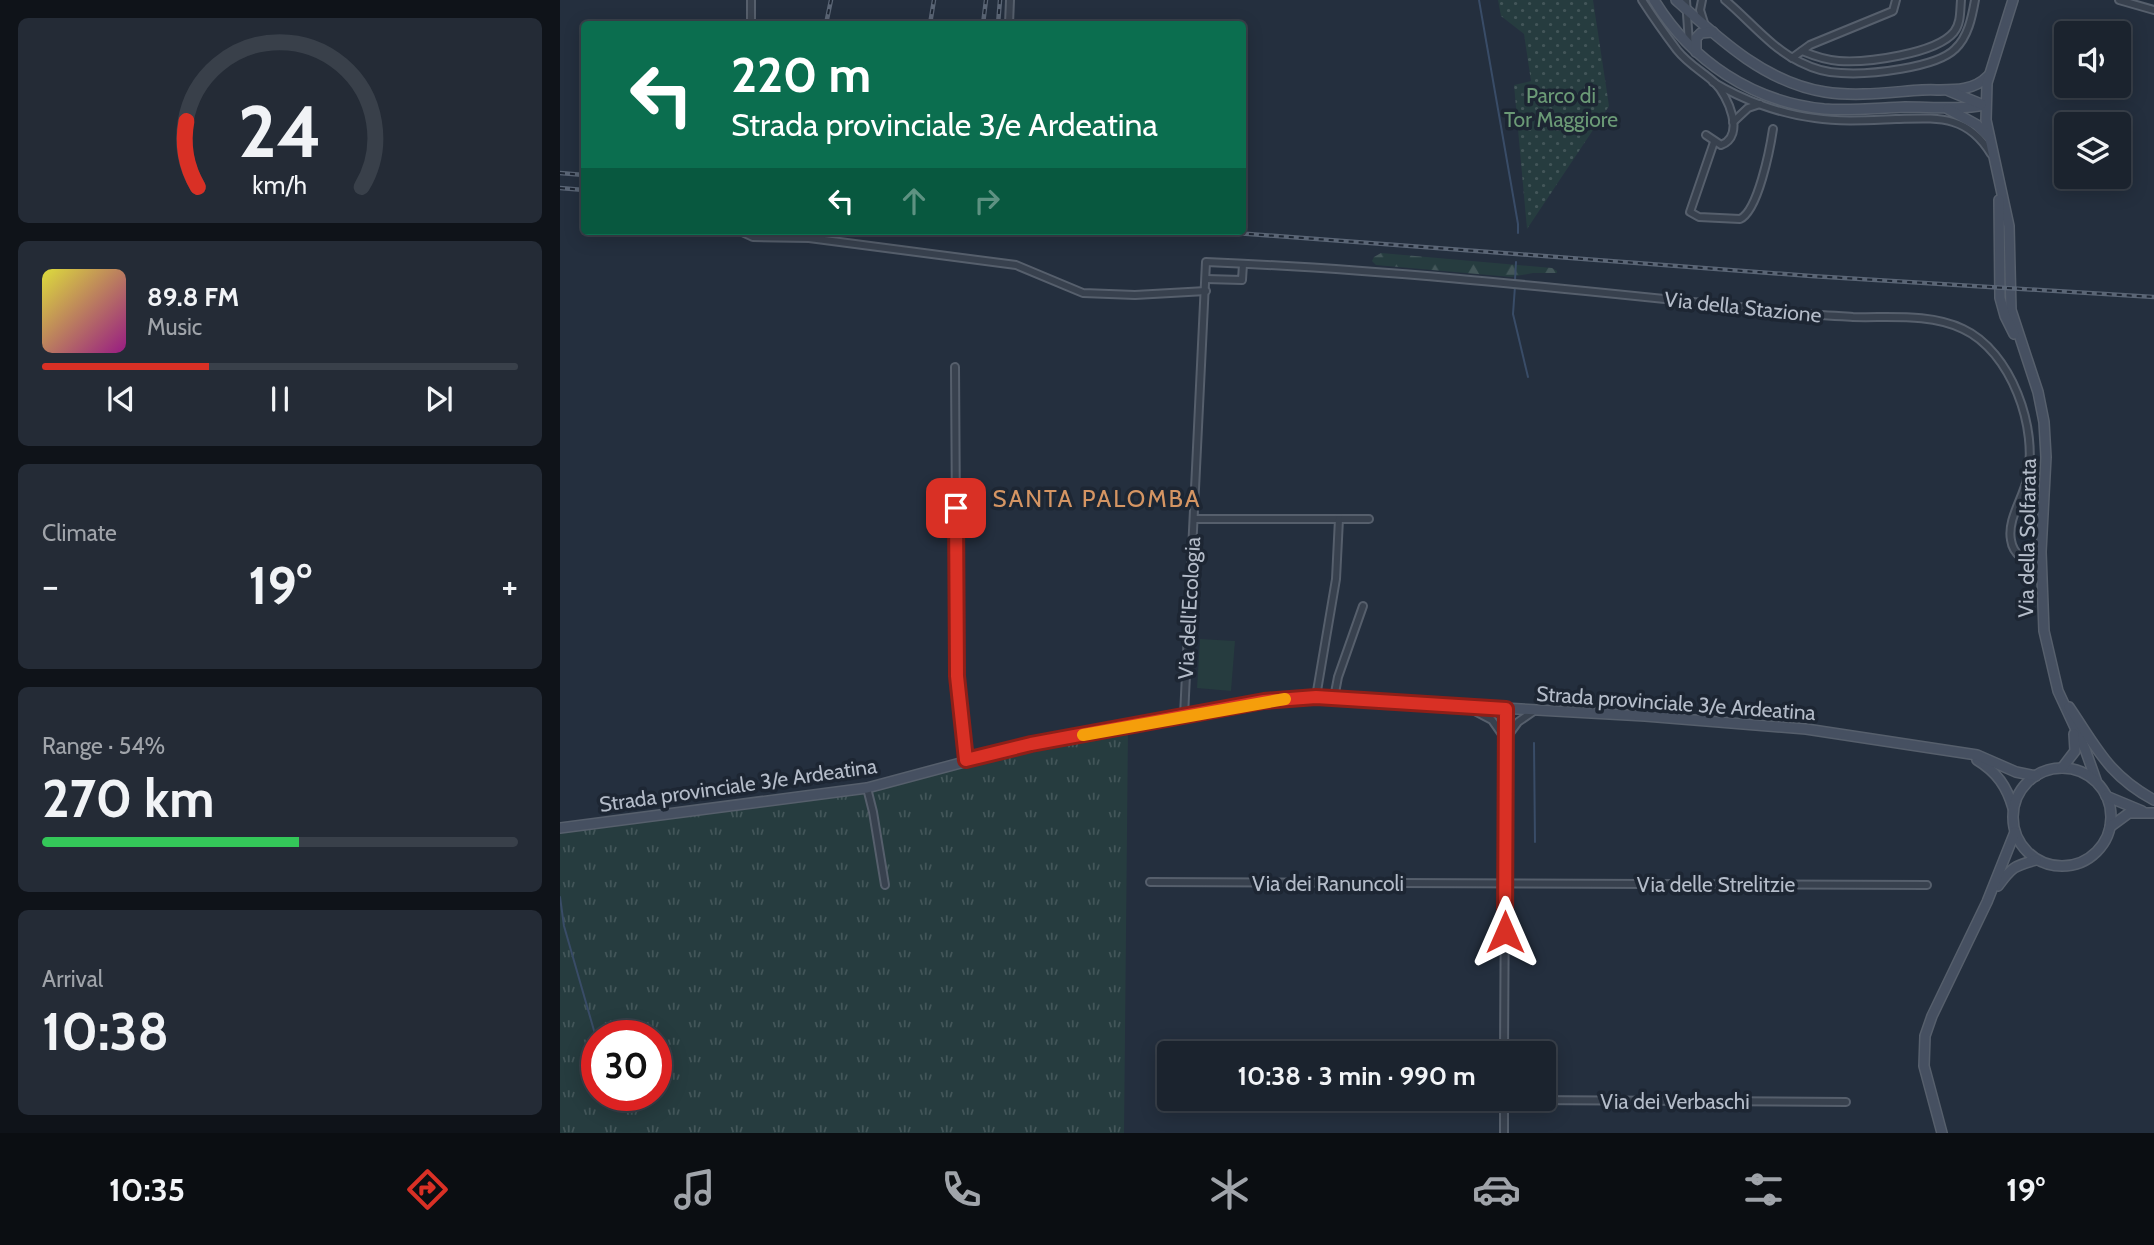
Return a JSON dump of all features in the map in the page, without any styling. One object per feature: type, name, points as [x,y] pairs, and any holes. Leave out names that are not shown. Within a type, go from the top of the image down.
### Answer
[{"type":"main road","points":[[1654,0],[1692,49],[1735,81],[1772,97],[1819,108],[1847,110],[1985,105]]},
{"type":"main road","points":[[1676,0],[1686,4],[1703,23],[1742,56],[1769,73],[1820,91],[1852,93],[1972,87],[1989,75]]},
{"type":"main road","name":"Via della Solfarata","points":[[2013,0],[1989,75],[1985,105],[1999,187],[2000,298],[2006,319],[2022,347],[2038,392],[2045,428],[2041,564],[2044,631],[2058,691],[2096,780]]},
{"type":"main road","points":[[1692,49],[1701,33],[1713,32]]},
{"type":"main road","points":[[1944,89],[1985,105]]},
{"type":"main road","points":[[1947,108],[1977,125],[1989,138]]},
{"type":"main road","points":[[2058,691],[2094,748],[2113,771],[2134,789],[2154,800]]},
{"type":"main road","name":"Strada provinciale 3/e Ardeatina","points":[[560,828],[867,788],[1031,744],[1264,701],[1316,697],[1750,724],[1960,751]]},
{"type":"main road","points":[[2062,768],[2075,751],[2074,729]]},
{"type":"main road","points":[[1960,751],[1978,755],[2016,772],[2036,776]]},
{"type":"main road","points":[[1960,751],[1981,762],[1999,777],[2013,808],[2015,832],[2027,852],[2036,860],[2062,867],[2088,860],[2106,840],[2110,827],[2111,817],[2106,796],[2096,780],[2077,771],[2062,768],[2036,776],[2021,789],[2013,808]]},
{"type":"main road","points":[[2106,796],[2151,813]]},
{"type":"main road","points":[[2110,827],[2129,813],[2151,813]]},
{"type":"main road","points":[[1942,1133],[1924,1066],[1924,1041],[1932,1016],[1987,902],[2015,832]]},
{"type":"main road","points":[[1987,902],[2010,869],[2020,862],[2036,860]]},
{"type":"street","points":[[751,0],[751,21]]},
{"type":"street","points":[[1009,21],[1010,0]]},
{"type":"street","points":[[1642,0],[1679,52],[1713,82],[1724,96],[1734,132],[1729,140],[1721,145],[1706,135]]},
{"type":"street","points":[[1702,0],[1700,10],[1703,23]]},
{"type":"street","points":[[1792,58],[1810,45],[1893,11],[1896,0]]},
{"type":"street","points":[[1802,51],[1847,61],[1881,58],[1926,49],[1945,40],[1955,30],[1959,21],[1961,0]]},
{"type":"street","points":[[1726,1],[1792,58],[1818,69],[1841,74],[1902,68],[1941,58],[1954,51],[1969,26],[1975,0]]},
{"type":"street","points":[[2119,0],[2154,10]]},
{"type":"street","points":[[1686,4],[1692,49]]},
{"type":"street","points":[[1730,91],[1735,81]]},
{"type":"street","points":[[1713,82],[1760,104],[1817,119],[1938,118],[1957,123],[1977,135],[1993,156]]},
{"type":"street","points":[[1733,122],[1748,108],[1760,104]]},
{"type":"street","points":[[1905,107],[1906,119]]},
{"type":"street","points":[[1817,119],[1819,108]]},
{"type":"street","points":[[1714,142],[1690,212],[1699,217],[1740,219],[1751,208],[1768,155],[1773,129]]},
{"type":"street","points":[[749,235],[809,238],[1016,265],[1083,293],[1135,295],[1206,291],[1206,278],[1242,280],[1243,264]]},
{"type":"street","name":"Via della Stazione","points":[[1206,278],[1206,262],[1243,264],[1419,275],[1828,316],[1919,319],[1949,324],[1966,330],[1996,354],[2019,400],[2027,430],[2030,464],[2027,482],[2011,526],[2010,538],[2014,550],[2021,557],[2041,564]]},
{"type":"street","name":"Via dell'Ecologia","points":[[1184,716],[1206,291]]},
{"type":"street","points":[[955,367],[957,676],[966,760]]},
{"type":"street","points":[[1194,519],[1370,519]]},
{"type":"street","points":[[1316,697],[1336,585],[1339,519]]},
{"type":"street","points":[[1334,698],[1339,674],[1363,606]]},
{"type":"street","points":[[1461,705],[1492,720],[1506,739]]},
{"type":"street","points":[[1504,1041],[1506,709]]},
{"type":"street","points":[[1506,739],[1518,722],[1536,710]]},
{"type":"street","points":[[867,788],[885,885]]},
{"type":"street","name":"Via dei Ranuncoli","points":[[1150,882],[1505,883]]},
{"type":"street","name":"Via delle Strelitzie","points":[[1505,883],[1927,885]]},
{"type":"street","name":"Via dei Verbaschi","points":[[1556,1100],[1846,1102]]},
{"type":"street","points":[[1504,1111],[1504,1133]]},
{"type":"green space","name":"Parco di Tor Maggiore","points":[[1498,0],[1593,0],[1609,106],[1527,229],[1514,85],[1531,81],[1524,34],[1501,16]]},
{"type":"green space","points":[[1381,253],[1552,268],[1557,273],[1511,277],[1376,265],[1372,261]]},
{"type":"green space","points":[[1200,639],[1235,641],[1231,691],[1197,688]]},
{"type":"green space","points":[[1128,726],[1124,1133],[560,1133],[560,828],[830,794],[966,760]]},
{"type":"waterway","points":[[1479,0],[1518,233]]},
{"type":"waterway","points":[[1515,280],[1516,262]]},
{"type":"waterway","points":[[1515,286],[1513,314],[1528,377]]},
{"type":"waterway","points":[[1534,743],[1535,842]]},
{"type":"waterway","points":[[560,897],[564,926],[591,1020]]},
{"type":"railway","points":[[827,21],[831,0]]},
{"type":"railway","points":[[930,21],[934,0]]},
{"type":"railway","points":[[983,21],[986,0]]},
{"type":"railway","points":[[998,21],[1000,0]]},
{"type":"railway","points":[[560,173],[581,175]]},
{"type":"railway","points":[[560,188],[581,190]]},
{"type":"railway","points":[[1246,234],[1811,276],[2154,297]]},
{"type":"slow traffic","points":[[1083,735],[1285,699]]},
{"type":"district","name":"SANTA PALOMBA","points":[[1097,498]]},
{"type":"route","points":[[956,508],[958,702],[966,760],[1031,744],[1264,701],[1295,698],[1397,701],[1506,709],[1505,932]]}]
